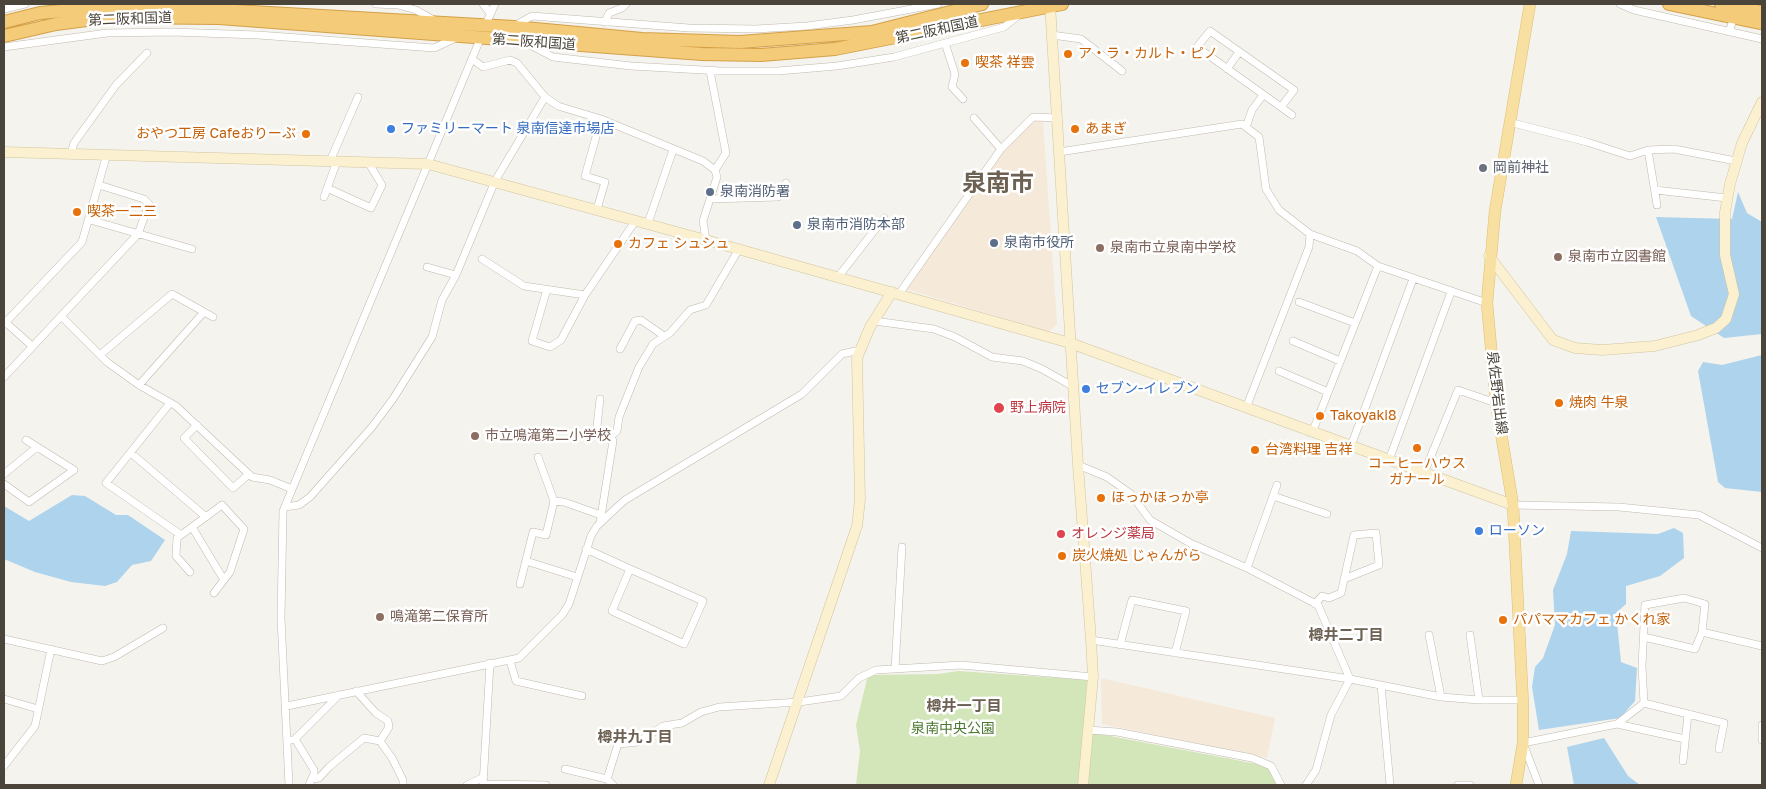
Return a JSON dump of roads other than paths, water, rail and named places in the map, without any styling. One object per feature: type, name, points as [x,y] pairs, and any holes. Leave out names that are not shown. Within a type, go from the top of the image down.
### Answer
[{"type":"highway","name":"第二阪和国道","points":[[4,22],[40,13],[105,7],[157,7],[436,21],[488,19],[514,27],[642,39],[749,42],[872,32],[982,4]]},
{"type":"highway","points":[[1669,4],[1760,18],[1721,4]]},
{"type":"highway","name":"第二阪和国道","points":[[4,36],[56,24],[109,17],[152,17],[265,21],[525,42],[702,54],[761,55],[835,49],[1054,5]]},
{"type":"main road","name":"泉佐野岩出線","points":[[1516,785],[1523,742],[1523,700],[1513,505],[1496,403],[1486,303],[1489,256],[1509,122],[1530,4]]},
{"type":"street","points":[[4,8],[25,4]]},
{"type":"street","points":[[376,4],[398,5],[416,10],[436,21]]},
{"type":"street","points":[[484,4],[488,19]]},
{"type":"street","points":[[289,785],[292,740],[287,706],[281,618],[281,519],[292,488],[495,4]]},
{"type":"street","points":[[605,22],[609,14],[626,4]]},
{"type":"street","points":[[514,27],[532,16],[689,28],[773,28],[853,20],[938,4]]},
{"type":"street","points":[[1620,4],[1634,10],[1762,39]]},
{"type":"street","points":[[1054,5],[1052,35],[1070,343],[1091,640],[1092,677],[1083,785]]},
{"type":"street","points":[[525,42],[542,53],[553,57],[631,66],[710,71],[778,71],[837,66],[894,57],[1004,27],[1021,13]]},
{"type":"street","points":[[1729,32],[1732,24]]},
{"type":"street","points":[[1281,107],[1294,90],[1210,31],[1197,47],[1292,115]]},
{"type":"street","points":[[4,47],[55,38],[107,33],[172,32],[248,35],[434,48],[459,37]]},
{"type":"street","points":[[1052,35],[1081,40],[1122,71]]},
{"type":"street","points":[[945,43],[955,74],[952,87],[963,98]]},
{"type":"street","points":[[1227,69],[1239,52]]},
{"type":"street","points":[[71,154],[74,143],[116,85],[147,53]]},
{"type":"street","points":[[472,58],[483,67],[489,67],[503,60],[510,60],[516,63],[545,97],[558,106],[601,119],[703,161],[715,170],[717,178],[703,221],[706,240]]},
{"type":"street","points":[[710,71],[726,152],[715,170]]},
{"type":"street","points":[[1246,127],[1252,110],[1263,94]]},
{"type":"street","points":[[324,197],[334,161],[358,97]]},
{"type":"street","points":[[285,507],[299,505],[310,497],[377,420],[432,336],[442,300],[456,275],[495,181],[545,97]]},
{"type":"street","points":[[1489,256],[1553,340],[1575,348],[1602,350],[1655,346],[1698,335],[1716,328],[1726,319],[1734,294],[1725,255],[1725,212],[1727,198],[1742,143],[1762,102]]},
{"type":"street","points":[[769,785],[799,702],[857,526],[860,500],[856,368],[860,350],[874,320],[1001,149],[1033,117],[1057,118]]},
{"type":"street","points":[[974,118],[1001,149]]},
{"type":"street","points":[[597,209],[605,182],[585,176],[601,119]]},
{"type":"street","points":[[1509,122],[1587,142],[1630,156],[1648,150],[1674,149],[1736,161]]},
{"type":"street","points":[[1059,152],[1242,124],[1259,137],[1266,189],[1279,210],[1310,234],[1357,251],[1378,266],[1486,303]]},
{"type":"street","points":[[648,223],[673,150]]},
{"type":"street","points":[[1648,150],[1657,205]]},
{"type":"street","points":[[4,152],[428,164],[648,223],[1070,343],[1513,505],[1619,507],[1699,515],[1762,548]]},
{"type":"street","points":[[32,346],[4,322],[82,242],[90,220],[107,154]]},
{"type":"street","points":[[327,188],[371,208],[382,186],[368,162]]},
{"type":"street","points":[[710,199],[778,197],[786,183]]},
{"type":"street","points":[[4,377],[138,234],[149,204],[144,199],[99,184]]},
{"type":"street","points":[[1654,190],[1727,198]]},
{"type":"street","points":[[838,277],[884,218]]},
{"type":"street","points":[[90,220],[192,249]]},
{"type":"street","points":[[547,289],[532,341],[550,347],[561,340],[585,295],[636,220]]},
{"type":"street","points":[[1246,408],[1309,247],[1310,234]]},
{"type":"street","points":[[611,436],[617,431],[619,417],[639,367],[653,344],[670,333],[690,310],[706,305],[739,249]]},
{"type":"street","points":[[482,259],[524,286],[585,295]]},
{"type":"street","points":[[1312,433],[1378,266]]},
{"type":"street","points":[[427,267],[456,275]]},
{"type":"street","points":[[1351,446],[1412,279]]},
{"type":"street","points":[[1389,460],[1451,292]]},
{"type":"street","points":[[100,356],[172,294],[213,317]]},
{"type":"street","points":[[1299,302],[1356,323]]},
{"type":"street","points":[[139,386],[204,312]]},
{"type":"street","points":[[61,316],[100,356],[139,386],[170,403],[197,425],[252,477],[292,488]]},
{"type":"street","points":[[620,349],[636,321],[641,320],[664,336]]},
{"type":"street","points":[[874,320],[934,330],[955,337],[992,357],[1023,361],[1042,368],[1074,387]]},
{"type":"street","points":[[1293,341],[1340,361]]},
{"type":"street","points":[[287,706],[519,658],[562,615],[578,577],[591,536],[600,524],[625,500],[802,394],[842,354],[860,350]]},
{"type":"street","points":[[1279,372],[1328,392]]},
{"type":"street","points":[[1424,473],[1458,390],[1496,403]]},
{"type":"street","points":[[600,399],[597,426],[600,432],[611,436]]},
{"type":"street","points":[[170,403],[106,484],[181,535]]},
{"type":"street","points":[[197,425],[184,438],[233,488],[249,474]]},
{"type":"street","points":[[600,524],[613,441],[611,436]]},
{"type":"street","points":[[4,484],[29,502],[74,470],[26,440]]},
{"type":"street","points":[[4,474],[37,447]]},
{"type":"street","points":[[131,453],[206,517]]},
{"type":"street","points":[[520,584],[534,532],[546,535],[554,501],[538,458]]},
{"type":"street","points":[[1078,465],[1107,477],[1131,494],[1150,520],[1190,543],[1247,568],[1318,605],[1350,679]]},
{"type":"street","points":[[1247,568],[1278,485]]},
{"type":"street","points":[[1273,496],[1327,514]]},
{"type":"street","points":[[554,501],[564,502],[601,515]]},
{"type":"street","points":[[190,572],[176,556],[177,538],[222,505],[244,529],[230,572],[214,593]]},
{"type":"street","points":[[192,527],[224,580]]},
{"type":"street","points":[[1316,604],[1322,596],[1329,598],[1341,593],[1344,579],[1354,535],[1376,533],[1379,565],[1344,579]]},
{"type":"street","points":[[895,669],[902,547]]},
{"type":"street","points":[[586,549],[704,601],[684,644],[612,610],[630,569]]},
{"type":"street","points":[[526,561],[578,577]]},
{"type":"street","points":[[1644,637],[1695,649],[1702,632],[1705,604],[1684,598],[1645,605],[1642,666],[1644,703]]},
{"type":"street","points":[[1120,645],[1132,600],[1186,612],[1176,653]]},
{"type":"street","points":[[4,639],[102,661],[114,657],[163,628]]},
{"type":"street","points":[[1702,632],[1762,646]]},
{"type":"street","points":[[1429,635],[1442,697]]},
{"type":"street","points":[[1470,635],[1479,700]]},
{"type":"street","points":[[1091,640],[1350,679],[1442,697],[1479,700],[1523,700]]},
{"type":"street","points":[[4,766],[35,726],[51,649]]},
{"type":"street","points":[[510,661],[516,681],[582,696]]},
{"type":"street","points":[[483,782],[490,663]]},
{"type":"street","points":[[608,779],[618,744],[638,742],[663,726],[682,724],[701,712],[719,707],[799,702],[841,696],[858,678],[876,670],[961,665],[1092,677]]},
{"type":"street","points":[[1306,785],[1316,770],[1331,715],[1350,679]]},
{"type":"street","points":[[1381,685],[1390,785]]},
{"type":"street","points":[[356,692],[376,713],[388,721],[390,727],[380,741]]},
{"type":"street","points":[[292,740],[339,695]]},
{"type":"street","points":[[4,699],[38,709]]},
{"type":"street","points":[[1644,703],[1724,723],[1719,749]]},
{"type":"street","points":[[1617,724],[1644,703]]},
{"type":"street","points":[[1683,760],[1688,714]]},
{"type":"street","points":[[1539,785],[1523,742],[1617,724],[1685,739]]},
{"type":"street","points":[[1762,725],[1762,740]]},
{"type":"street","points":[[1088,730],[1117,732],[1252,758],[1271,766],[1281,785]]},
{"type":"street","points":[[311,782],[319,778],[329,767],[364,738],[380,741],[392,758],[403,780],[403,785]]},
{"type":"street","points":[[292,740],[314,770],[311,782]]},
{"type":"street","points":[[565,769],[608,779],[613,785]]},
{"type":"street","points":[[467,785],[483,782],[546,785]]},
{"type":"street","points":[[1458,785],[1470,785]]},
{"type":"water","points":[[1738,192],[1747,213],[1762,222],[1762,334],[1724,338],[1691,316],[1656,217],[1732,219]]},
{"type":"water","points":[[1762,355],[1762,492],[1725,488],[1718,482],[1698,371],[1703,362],[1722,365]]},
{"type":"water","points":[[72,495],[85,496],[116,515],[128,515],[165,540],[151,561],[132,565],[117,582],[105,586],[71,582],[35,572],[4,559],[4,506],[29,521]]},
{"type":"water","points":[[1674,528],[1683,533],[1684,558],[1660,576],[1626,586],[1626,604],[1616,613],[1621,662],[1637,668],[1635,701],[1620,718],[1539,730],[1532,687],[1535,667],[1543,658],[1555,625],[1553,590],[1567,554],[1571,531],[1658,534]]},
{"type":"water","points":[[1604,738],[1628,776],[1640,785],[1574,785],[1567,747]]},
{"type":"place","name":"ア・ラ・カルト・ピノ","points":[[1068,54]]},
{"type":"place","name":"喫茶 祥雲","points":[[965,63]]},
{"type":"place","name":"ファミリーマート 泉南信達市場店","points":[[391,129]]},
{"type":"place","name":"あまぎ","points":[[1075,129]]},
{"type":"place","name":"おやつ工房 Cafeおりーぶ","points":[[306,134]]},
{"type":"place","name":"岡前神社","points":[[1483,168]]},
{"type":"place","name":"泉南消防署","points":[[710,192]]},
{"type":"place","name":"喫茶一二三","points":[[77,212]]},
{"type":"place","name":"泉南市消防本部","points":[[797,225]]},
{"type":"place","name":"泉南市役所","points":[[994,243]]},
{"type":"place","name":"カフェ シュシュ","points":[[618,244]]},
{"type":"place","name":"泉南市立泉南中学校","points":[[1100,248]]},
{"type":"place","name":"泉南市立図書館","points":[[1558,257]]},
{"type":"place","name":"セブン-イレブン","points":[[1086,389]]},
{"type":"place","name":"焼肉 牛泉","points":[[1559,403]]},
{"type":"place","name":"野上病院","points":[[999,408]]},
{"type":"place","name":"Takoyaki8","points":[[1320,416]]},
{"type":"place","name":"市立鳴滝第二小学校","points":[[475,436]]},
{"type":"place","name":"コーヒーハウス ガナール","points":[[1417,448]]},
{"type":"place","name":"台湾料理 吉祥","points":[[1255,450]]},
{"type":"place","name":"ほっかほっか亭","points":[[1101,498]]},
{"type":"place","name":"ローソン","points":[[1479,531]]},
{"type":"place","name":"オレンジ薬局","points":[[1061,534]]},
{"type":"place","name":"炭火焼処 じゃんがら","points":[[1062,556]]},
{"type":"place","name":"鳴滝第二保育所","points":[[380,617]]},
{"type":"place","name":"パパママカフェ かくれ家","points":[[1503,620]]},
{"type":"district","name":"泉南市","points":[[998,183]]},
{"type":"district","name":"樽井二丁目","points":[[1346,635]]},
{"type":"district","name":"樽井一丁目","points":[[964,706]]},
{"type":"district","name":"樽井九丁目","points":[[635,737]]},
{"type":"park label","name":"泉南中央公園","points":[[953,729]]}]
